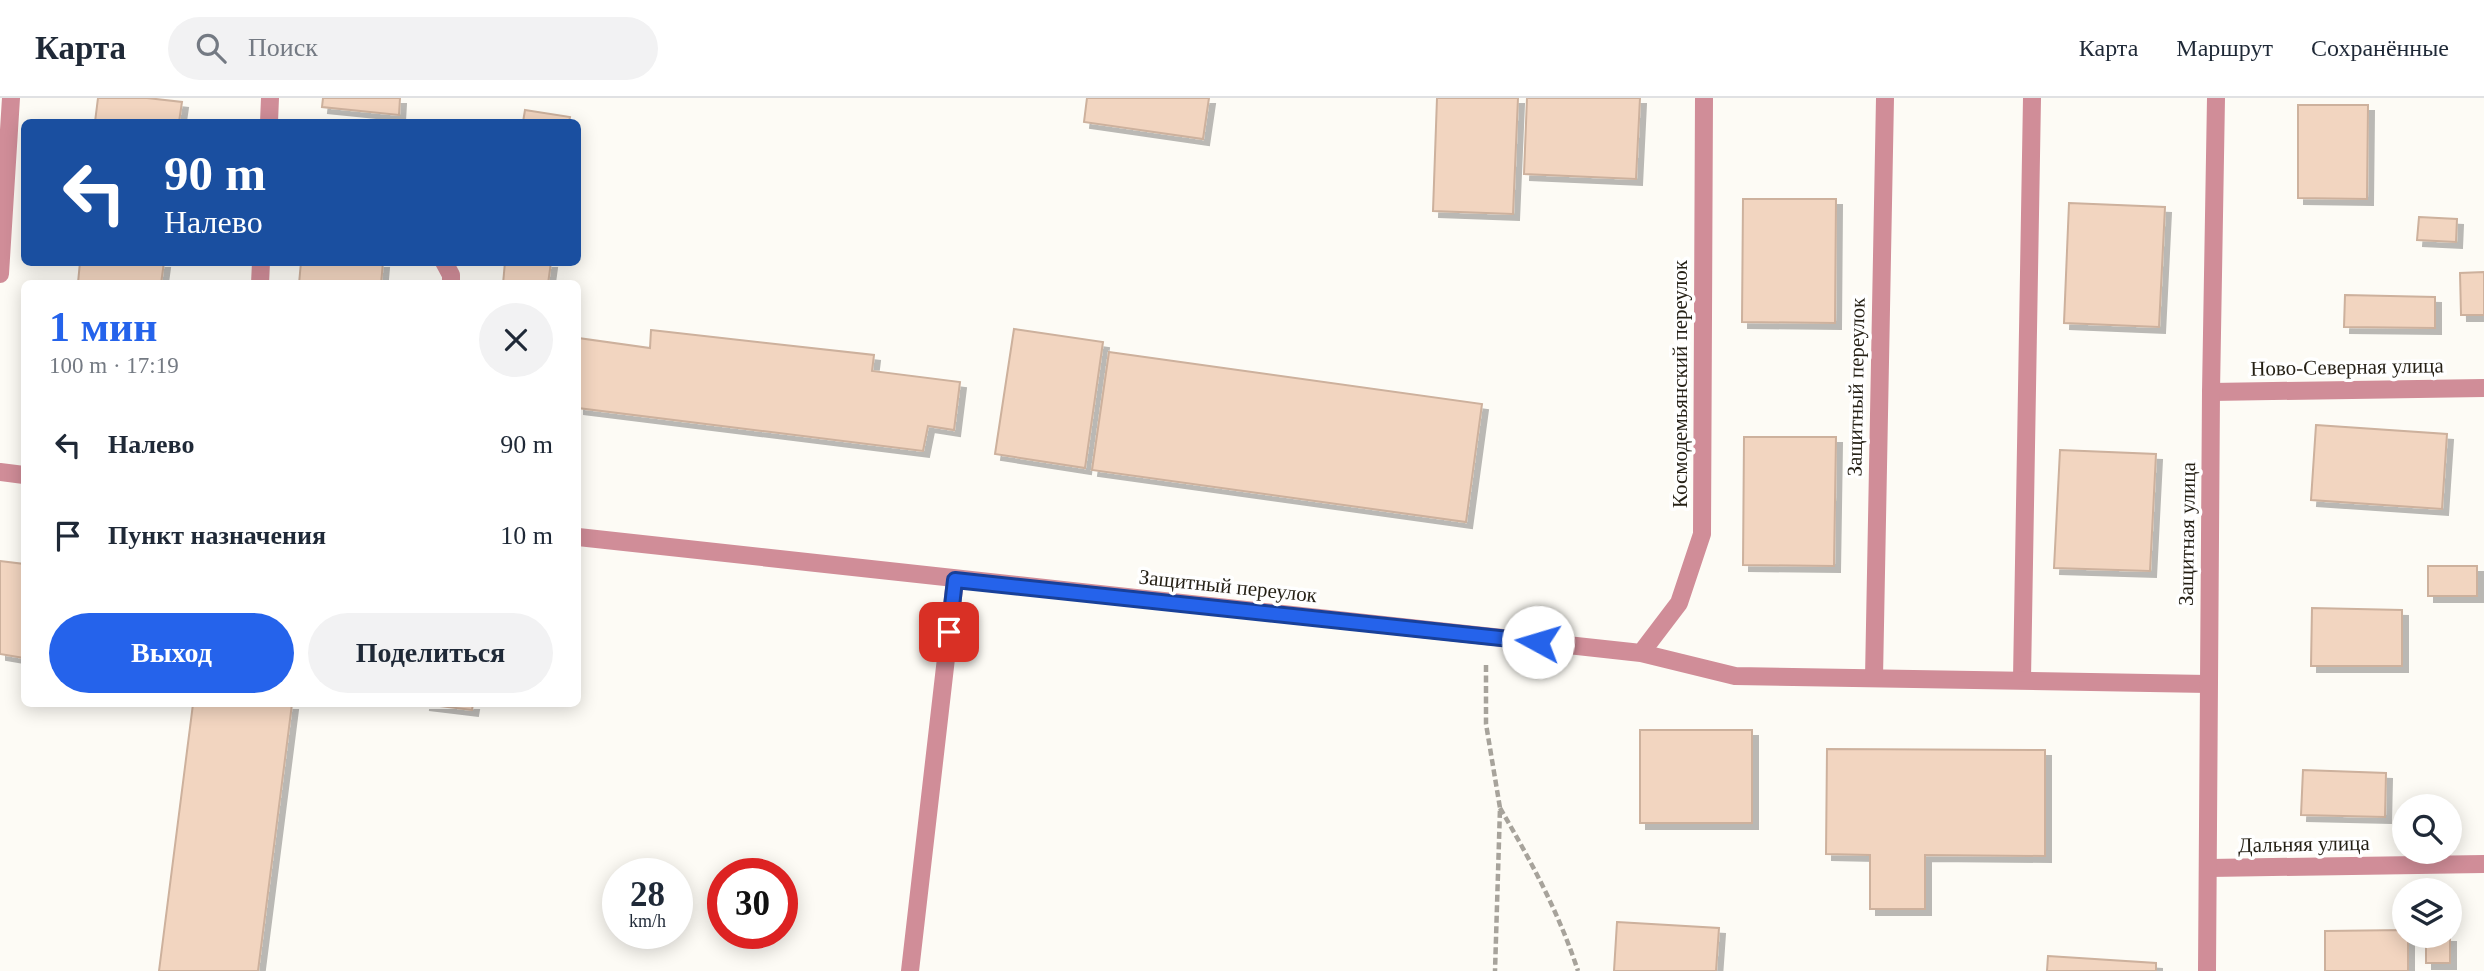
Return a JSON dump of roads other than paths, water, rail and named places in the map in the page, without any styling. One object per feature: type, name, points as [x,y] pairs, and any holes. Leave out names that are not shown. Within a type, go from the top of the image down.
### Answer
[{"type":"street","points":[[0,274],[11,98]]},
{"type":"street","points":[[269,119],[270,98]]},
{"type":"street","name":"Космодемьянский переулок","points":[[1641,653],[1679,603],[1702,534],[1704,98]]},
{"type":"street","name":"Защитный переулок","points":[[1874,678],[1885,98]]},
{"type":"street","points":[[2022,679],[2032,98]]},
{"type":"street","name":"Защитная улица","points":[[2207,971],[2216,98]]},
{"type":"street","name":"Ново-Северная улица","points":[[2211,392],[2484,388]]},
{"type":"street","points":[[0,472],[21,475]]},
{"type":"street","name":"Защитный переулок","points":[[581,537],[1641,653],[1735,676],[2208,684]]},
{"type":"street","points":[[910,971],[955,580]]},
{"type":"street","name":"Дальняя улица","points":[[2209,868],[2484,864]]}]
